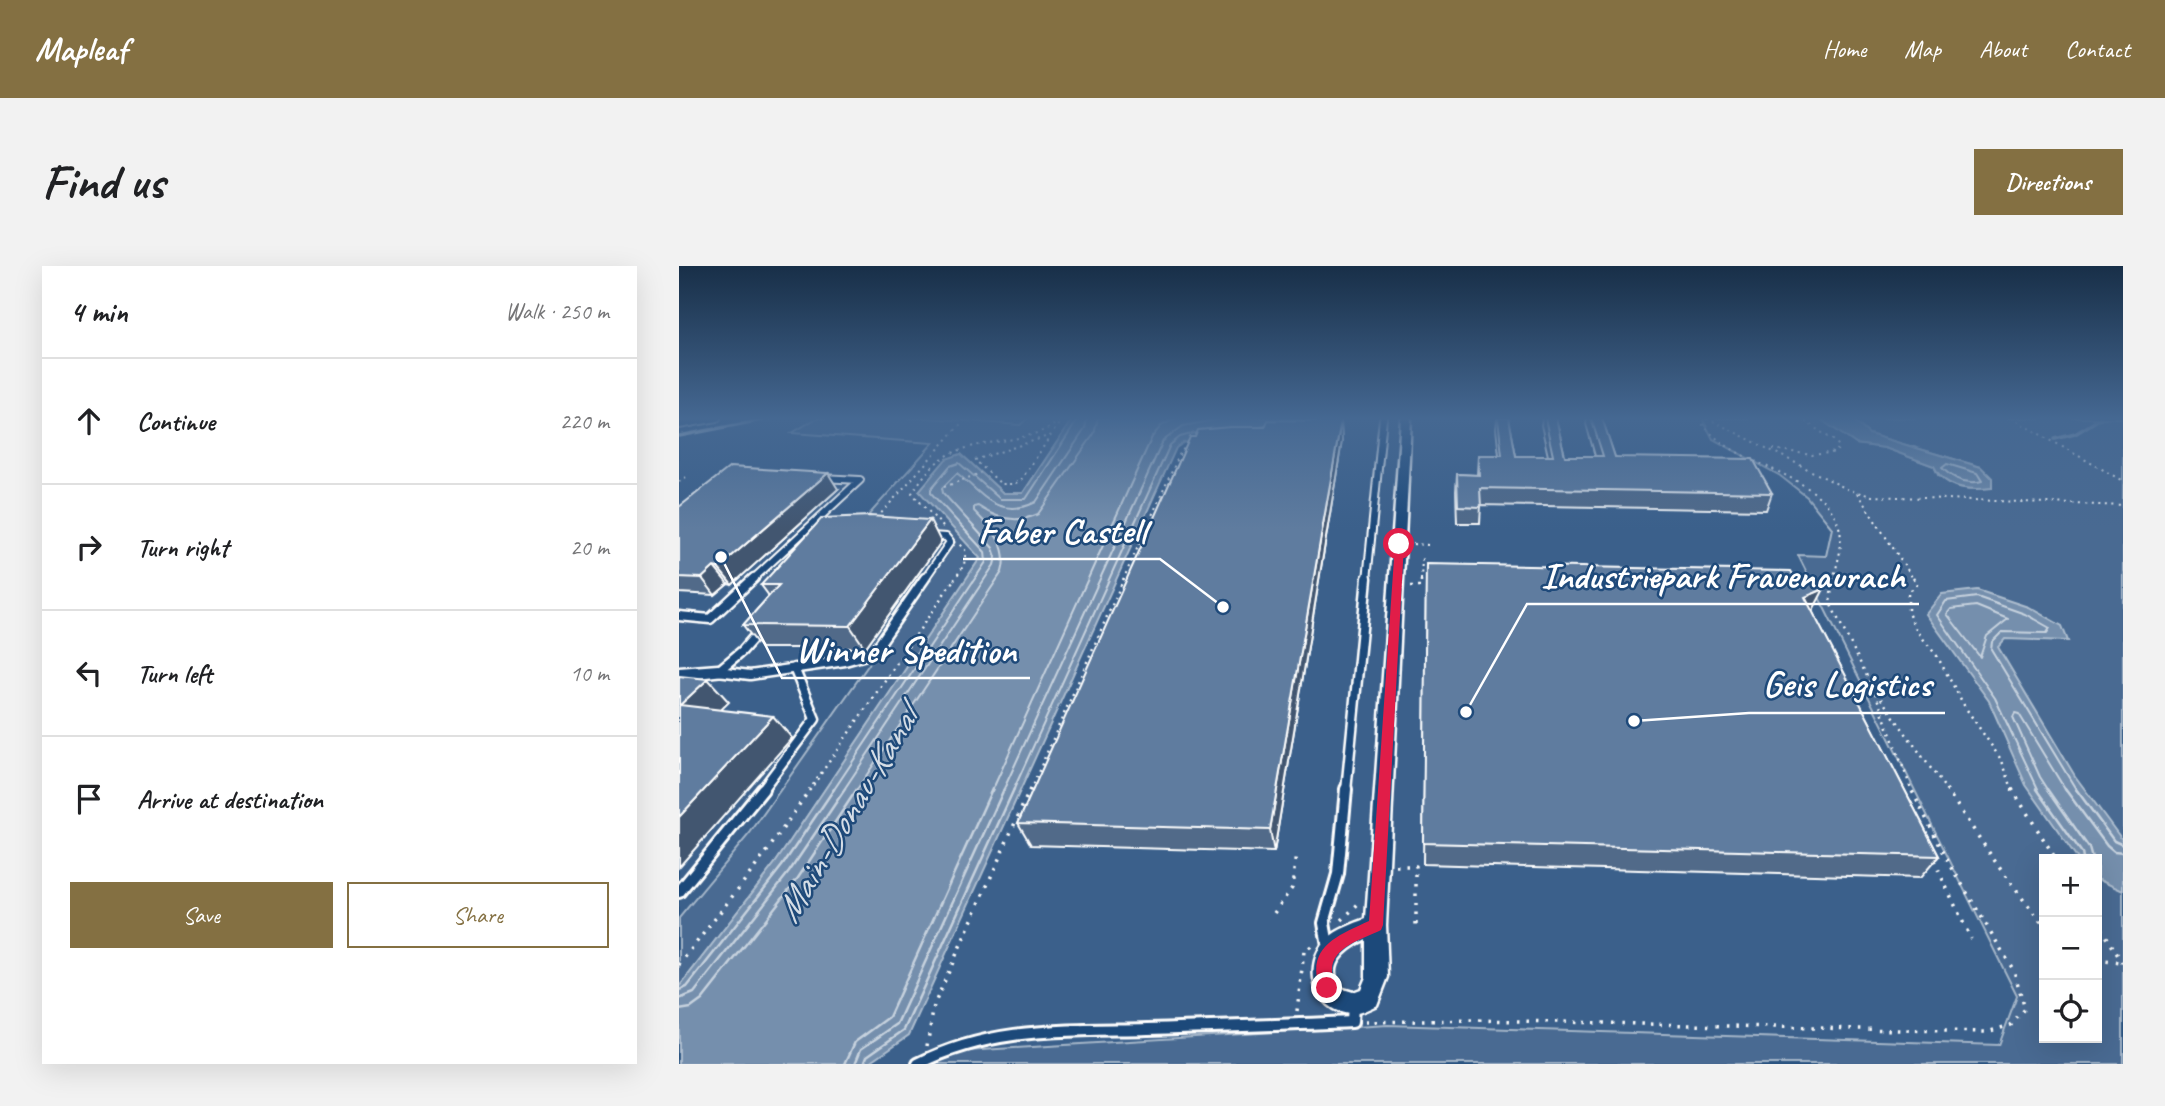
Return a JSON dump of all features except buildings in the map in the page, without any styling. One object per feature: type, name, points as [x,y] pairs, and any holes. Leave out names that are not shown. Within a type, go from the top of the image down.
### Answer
[{"type":"street","points":[[1376,925],[1338,943],[1329,952],[1324,969],[1327,988],[1352,1013],[1369,997],[1376,985],[1376,925],[1404,455]]},
{"type":"street","points":[[679,674],[718,671]]},
{"type":"lane","points":[[1329,952],[1322,938],[1326,909],[1338,874],[1379,455]]},
{"type":"lane","points":[[679,616],[710,619],[860,480],[810,477]]},
{"type":"lane","points":[[848,530],[946,537],[950,542],[873,653],[845,661],[750,675],[718,671],[742,651],[774,614],[763,614],[828,537],[848,530]]},
{"type":"lane","points":[[679,892],[738,822],[815,719],[794,668]]},
{"type":"lane","points":[[922,1062],[985,1038],[1041,1032],[1352,1013]]},
{"type":"path","points":[[866,531],[932,455]]},
{"type":"path","points":[[948,532],[912,493],[938,462],[951,455]]},
{"type":"path","points":[[989,455],[975,460],[1001,484],[1014,484],[1021,480],[1038,455]]},
{"type":"path","points":[[922,1062],[934,1005],[1179,455]]},
{"type":"path","points":[[1352,1013],[1473,1020],[1987,1032],[2011,1025],[2025,1009],[2014,971],[1948,861],[1923,813],[1890,737],[1874,690],[1830,603],[1828,588],[1840,546],[1839,533],[1833,518],[1810,491],[1791,477],[1750,455]]},
{"type":"path","points":[[1782,455],[1857,492],[1921,499],[2123,506]]},
{"type":"path","points":[[2077,455],[2123,481]]},
{"type":"path","points":[[944,487],[981,473]]},
{"type":"path","points":[[679,482],[689,475]]},
{"type":"path","points":[[1857,492],[1917,584],[1908,593],[1908,613],[1916,630],[1937,656],[1965,707],[2002,761],[2015,796],[2053,854]]},
{"type":"path","points":[[679,965],[766,853],[964,565],[965,551],[957,541]]},
{"type":"path","points":[[1399,544],[1428,545]]},
{"type":"path","points":[[1397,586],[1421,586],[1422,558]]},
{"type":"path","points":[[1874,690],[1902,724],[1991,858],[2039,920]]},
{"type":"path","points":[[1273,913],[1292,888],[1296,853]]},
{"type":"path","points":[[1934,861],[1971,939]]},
{"type":"path","points":[[1381,866],[1416,866],[1416,927]]},
{"type":"path","points":[[2102,929],[2122,963]]},
{"type":"path","points":[[2102,961],[2122,963]]},
{"type":"shaded area","points":[[679,455],[923,455],[859,526],[947,534],[955,542],[750,833],[679,918]]},
{"type":"shaded area","points":[[922,455],[960,455],[920,491],[981,558],[776,862],[679,987],[679,918],[750,833],[955,542],[947,534],[858,527]]},
{"type":"shaded area","points":[[962,455],[1048,455],[1023,493],[1003,493]]},
{"type":"shaded area","points":[[1173,455],[1743,455],[1779,475],[1807,497],[1832,528],[1826,557],[1798,556],[2017,996],[1999,1045],[1387,1025],[950,1052],[923,1064],[879,1064],[876,1058],[909,1035]]},
{"type":"shaded area","points":[[1743,455],[1905,455],[1934,466],[1938,475],[1981,467],[1941,455],[2123,455],[2123,1064],[923,1064],[950,1052],[1388,1025],[1999,1045],[2017,996],[1798,555],[1826,556],[1832,528],[1807,497],[1779,475]]},
{"type":"water","name":"Main-Donau-Kanal","points":[[962,455],[1003,493],[1023,493],[1048,455],[1173,455],[909,1035],[867,1064],[679,1064],[679,987],[776,862],[980,558],[919,491],[946,459]]},
{"type":"water","points":[[1905,455],[1941,455],[1981,467],[1992,478],[1992,488],[1958,487],[1944,480],[1934,466]]},
{"type":"water","points":[[1977,590],[2028,607],[2062,626],[2068,641],[2005,639],[1998,647],[2075,776],[2123,841],[2123,891],[2102,881],[2102,854],[2074,854],[2026,785],[1989,701],[1926,614],[1942,594]]},
{"type":"place","name":"Winner Spedition","points":[[721,557]]},
{"type":"place","name":"Faber Castell","points":[[1223,607]]},
{"type":"place","name":"Industriepark Frauenaurach","points":[[1466,712]]},
{"type":"place","name":"Geis Logistics","points":[[1634,721]]},
{"type":"route","points":[[1327,988],[1324,969],[1329,952],[1338,943],[1376,925],[1399,544]]}]
